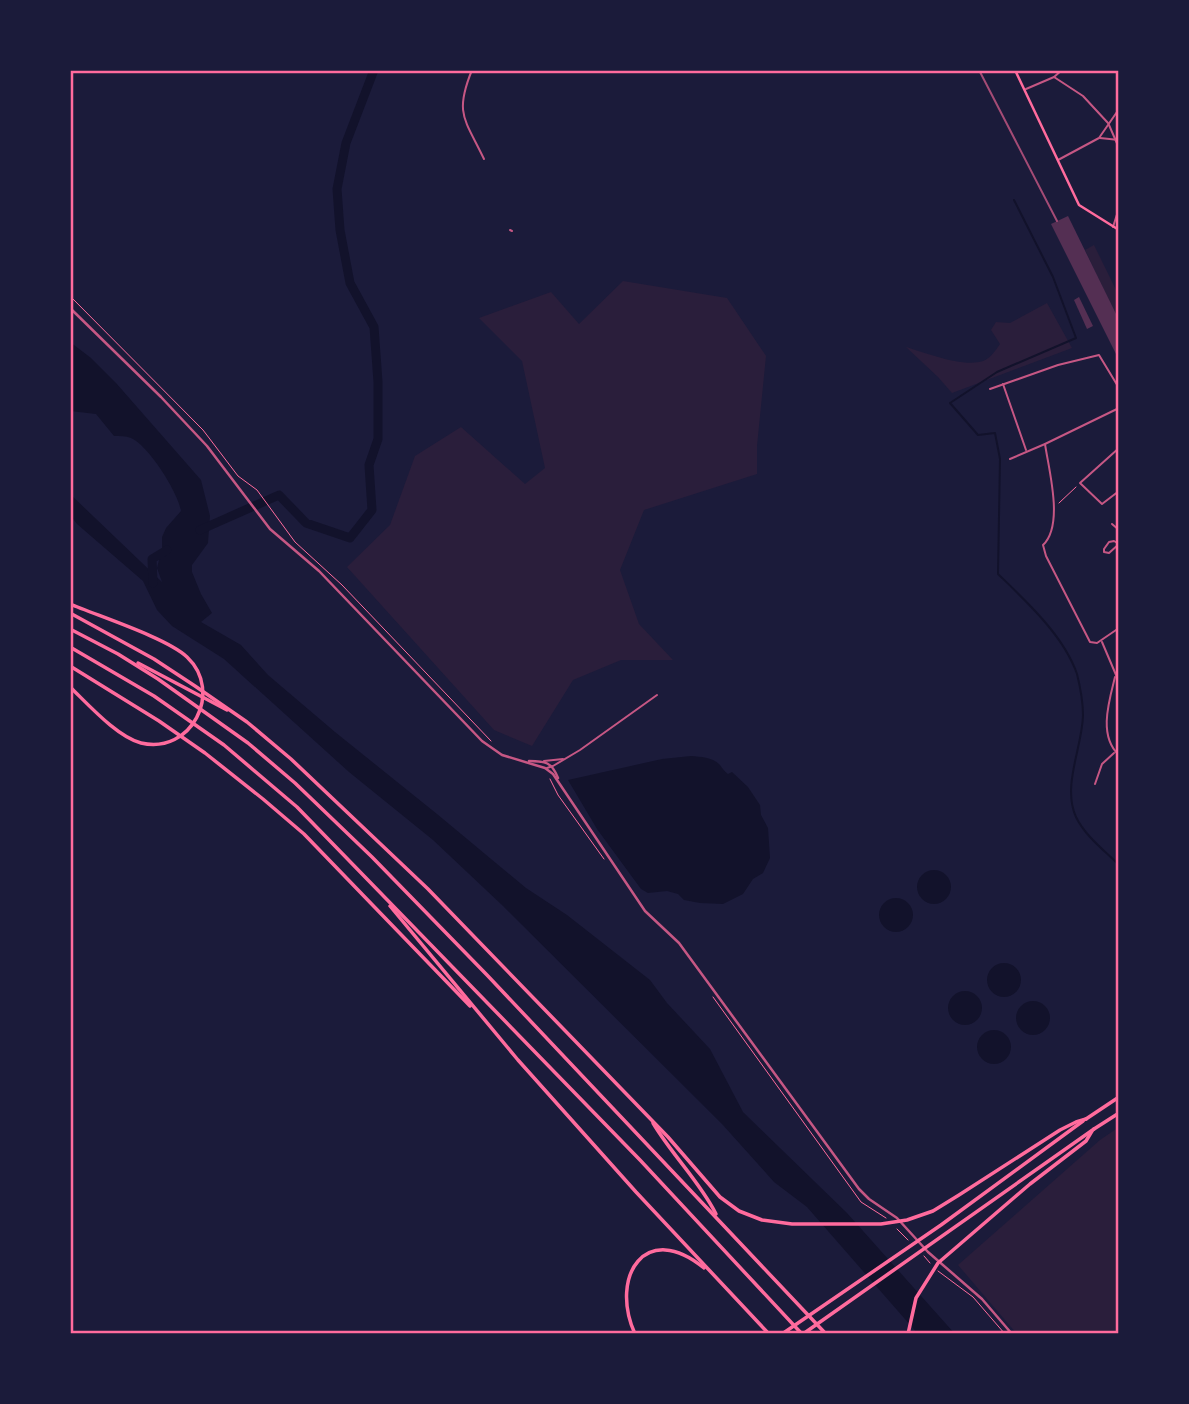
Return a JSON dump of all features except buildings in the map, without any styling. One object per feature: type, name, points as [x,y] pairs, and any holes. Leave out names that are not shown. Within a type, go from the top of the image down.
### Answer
[{"type":"highway","points":[[70,604],[159,640],[186,656],[196,667],[202,681],[204,697],[201,712],[182,736],[168,743],[153,745],[138,743],[112,725],[70,687]]},
{"type":"highway","points":[[70,613],[154,659],[247,722],[336,801],[428,889],[650,1119],[720,1197],[739,1211],[762,1220],[792,1224],[894,1223],[933,1211],[1060,1130],[1086,1119]]},
{"type":"highway","points":[[70,629],[247,722]]},
{"type":"highway","points":[[70,647],[154,696],[224,745],[298,807],[640,1160],[802,1334],[1119,1113]]},
{"type":"highway","points":[[118,653],[248,743],[334,819],[487,975],[826,1334]]},
{"type":"highway","points":[[70,666],[205,753],[304,834],[489,1025]]},
{"type":"highway","points":[[372,884],[543,1088],[769,1334]]},
{"type":"highway","points":[[782,1334],[941,1225],[1119,1097]]},
{"type":"highway","points":[[650,1119],[673,1155],[708,1197],[719,1221]]},
{"type":"highway","points":[[908,1334],[912,1312],[923,1284],[938,1263],[1030,1184],[1086,1141],[1094,1129]]},
{"type":"highway","points":[[635,1334],[625,1306],[625,1293],[628,1277],[641,1259],[657,1250],[674,1250],[689,1256],[716,1278]]},
{"type":"main road","points":[[1015,70],[1082,208],[1119,230]]},
{"type":"street","points":[[472,70],[463,93],[462,113],[484,159]]},
{"type":"street","points":[[1024,90],[1054,77],[1062,70]]},
{"type":"street","points":[[1054,77],[1083,96],[1108,124],[1118,140],[1119,148]]},
{"type":"street","points":[[1057,160],[1099,138],[1119,109]]},
{"type":"street","points":[[1099,138],[1118,140]]},
{"type":"street","points":[[1113,227],[1119,208]]},
{"type":"street","points":[[70,308],[207,446],[270,529],[319,571],[482,741],[502,755],[545,768],[558,780]]},
{"type":"street","points":[[990,388],[1098,355],[1119,388]]},
{"type":"street","points":[[1003,384],[1027,451]]},
{"type":"street","points":[[1010,458],[1119,408]]},
{"type":"street","points":[[1045,444],[1054,508],[1052,534],[1043,547],[1088,638],[1097,643],[1119,628]]},
{"type":"street","points":[[1119,448],[1080,483],[1102,504],[1119,491]]},
{"type":"street","points":[[1112,524],[1119,530]]},
{"type":"street","points":[[1101,641],[1119,682]]},
{"type":"street","points":[[1115,677],[1108,706],[1107,727],[1109,742],[1119,755]]},
{"type":"street","points":[[545,768],[564,759],[657,695]]},
{"type":"street","points":[[1095,784],[1102,764],[1115,752]]},
{"type":"street","points":[[525,761],[564,759]]},
{"type":"street","points":[[544,761],[553,766],[558,780],[596,840],[645,911],[679,943],[863,1194],[897,1218],[928,1252],[982,1299],[1012,1334]]},
{"type":"path","points":[[70,296],[203,430],[238,475],[257,491],[295,542],[342,585],[490,740]]},
{"type":"path","points":[[1054,508],[1080,483]]},
{"type":"shaded area","points":[[1094,245],[1119,296],[1119,322],[1085,250]]},
{"type":"shaded area","points":[[623,281],[727,298],[766,356],[757,446],[757,474],[644,510],[620,570],[639,624],[673,660],[621,660],[573,680],[532,746],[494,730],[347,567],[390,525],[415,456],[461,427],[525,484],[545,468],[522,361],[479,318],[551,292],[579,324]]},
{"type":"shaded area","points":[[1047,303],[1072,348],[952,393],[906,347],[952,361],[983,361],[1000,344],[991,330],[996,322],[1010,323]]},
{"type":"shaded area","points":[[70,342],[116,383],[201,480],[210,516],[208,543],[192,565],[192,572],[212,613],[201,622],[241,645],[268,675],[335,732],[526,888],[567,915],[650,980],[667,1003],[710,1049],[743,1112],[847,1213],[955,1334],[918,1334],[807,1207],[774,1182],[722,1124],[503,906],[433,840],[349,772],[224,659],[172,626],[157,610],[143,581],[77,524],[70,515],[70,494],[162,582],[157,568],[162,537],[181,511],[161,470],[138,442],[129,437],[114,436],[96,414],[70,411]]},
{"type":"shaded area","points":[[691,756],[710,759],[717,762],[728,774],[732,772],[748,787],[760,805],[761,815],[768,828],[770,858],[763,873],[753,879],[743,894],[723,904],[700,903],[684,900],[678,894],[667,891],[648,893],[641,889],[597,829],[568,780],[662,759]]},
{"type":"shaded area","points":[[934,870],[946,875],[951,887],[946,899],[934,904],[922,899],[917,887],[922,875]]},
{"type":"shaded area","points":[[896,898],[908,903],[913,915],[908,927],[896,932],[884,927],[879,915],[884,903]]},
{"type":"shaded area","points":[[1004,963],[1016,968],[1021,980],[1016,992],[1004,997],[992,992],[987,980],[992,968]]},
{"type":"shaded area","points":[[965,991],[977,996],[982,1008],[977,1020],[965,1025],[953,1020],[948,1008],[953,996]]},
{"type":"shaded area","points":[[1033,1001],[1045,1006],[1050,1018],[1045,1030],[1033,1035],[1021,1030],[1016,1018],[1021,1006]]},
{"type":"shaded area","points":[[994,1030],[1006,1035],[1011,1047],[1006,1059],[994,1064],[982,1059],[977,1047],[982,1035]]},
{"type":"shaded area","points":[[1119,1127],[1119,1334],[1017,1334],[958,1265],[1100,1140]]},
{"type":"waterway","points":[[200,530],[279,495],[306,523],[350,538],[372,510],[369,465],[378,439],[374,327],[350,283],[340,230],[337,189],[346,143],[374,70]]},
{"type":"waterway","points":[[1014,200],[1053,277],[1076,338],[997,372],[950,403],[978,435],[995,433],[1000,459],[998,574],[1054,633],[1077,674],[1083,716],[1072,780],[1072,805],[1085,831],[1119,865]]},
{"type":"waterway","points":[[153,583],[152,559],[167,550]]},
{"type":"railway","points":[[979,70],[1057,221]]}]
